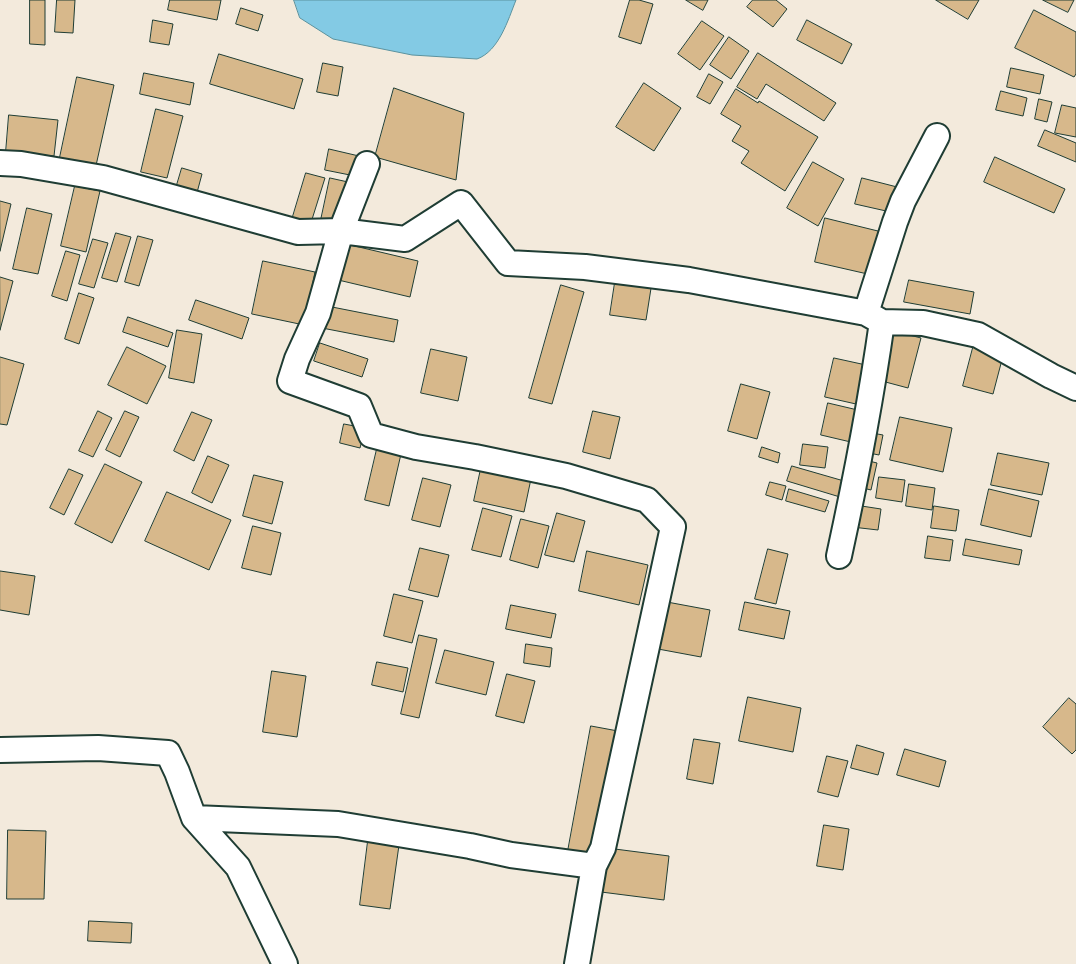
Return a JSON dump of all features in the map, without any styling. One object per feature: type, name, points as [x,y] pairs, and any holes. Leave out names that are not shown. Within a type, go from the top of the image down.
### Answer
[{"type":"street","points":[[839,556],[854,491],[874,383],[874,317],[895,222],[903,201],[936,136]]},
{"type":"street","points":[[0,163],[21,164],[103,178],[298,232],[341,231],[405,239],[461,203],[508,263],[585,267],[690,280],[874,317],[923,323],[978,335],[1076,388]]},
{"type":"street","points":[[367,164],[341,231],[318,313],[297,359],[290,381],[359,406],[371,435],[416,447],[566,476],[647,500],[674,527],[603,848],[594,866],[577,964]]},
{"type":"street","points":[[0,750],[98,748],[168,752],[194,818],[238,868],[286,964]]},
{"type":"street","points":[[194,818],[338,824],[470,846],[511,855],[594,866]]},
{"type":"water","points":[[294,0],[516,0],[497,42],[485,55],[477,59],[412,55],[333,39],[300,18]]},
{"type":"building","points":[[30,0],[45,0],[45,45],[30,44]]},
{"type":"building","points":[[57,0],[75,0],[73,33],[55,32]]},
{"type":"building","points":[[170,0],[221,0],[217,20],[168,10]]},
{"type":"building","points":[[630,0],[639,0],[653,4],[641,44],[619,37]]},
{"type":"building","points":[[686,0],[708,0],[703,10]]},
{"type":"building","points":[[753,0],[776,0],[787,9],[773,27],[747,7]]},
{"type":"building","points":[[936,0],[979,0],[968,19]]},
{"type":"building","points":[[1043,0],[1074,0],[1068,12]]},
{"type":"building","points":[[241,8],[263,15],[258,31],[236,24]]},
{"type":"building","points":[[1034,10],[1076,32],[1076,74],[1074,77],[1015,48]]},
{"type":"building","points":[[153,20],[173,24],[169,45],[150,42]]},
{"type":"building","points":[[807,20],[852,44],[842,64],[797,40]]},
{"type":"building","points":[[702,21],[724,36],[700,70],[678,54]]},
{"type":"building","points":[[729,37],[749,51],[731,79],[710,65]]},
{"type":"building","points":[[758,53],[836,103],[824,121],[766,84],[757,99],[737,87]]},
{"type":"building","points":[[219,54],[303,79],[294,109],[210,84]]},
{"type":"building","points":[[323,63],[343,67],[338,96],[317,92]]},
{"type":"building","points":[[1011,68],[1044,75],[1040,94],[1007,87]]},
{"type":"building","points":[[144,73],[194,83],[190,105],[140,94]]},
{"type":"building","points":[[709,74],[723,82],[710,104],[697,97]]},
{"type":"building","points":[[77,77],[114,85],[95,170],[59,162]]},
{"type":"building","points":[[644,83],[681,108],[654,151],[616,127]]},
{"type":"building","points":[[394,88],[464,113],[456,180],[375,157]]},
{"type":"building","points":[[736,89],[818,137],[785,191],[741,163],[749,151],[732,141],[741,126],[721,114]]},
{"type":"building","points":[[1001,91],[1027,98],[1023,116],[996,110]]},
{"type":"building","points":[[1039,99],[1052,102],[1047,122],[1035,119]]},
{"type":"building","points":[[1062,105],[1076,108],[1076,137],[1055,133]]},
{"type":"building","points":[[156,109],[183,116],[167,178],[141,172]]},
{"type":"building","points":[[9,115],[58,120],[54,156],[6,152]]},
{"type":"building","points":[[1045,130],[1076,143],[1076,162],[1038,146]]},
{"type":"building","points":[[329,149],[359,156],[355,176],[325,170]]},
{"type":"building","points":[[995,157],[1065,189],[1054,213],[984,182]]},
{"type":"building","points":[[813,162],[844,179],[818,226],[787,208]]},
{"type":"building","points":[[182,168],[202,174],[195,200],[174,195]]},
{"type":"building","points":[[306,173],[325,178],[309,229],[291,223]]},
{"type":"building","points":[[330,178],[348,182],[339,224],[321,220]]},
{"type":"building","points":[[862,178],[901,188],[895,213],[855,204]]},
{"type":"building","points":[[75,186],[100,191],[86,252],[61,246]]},
{"type":"building","points":[[0,201],[11,204],[0,251]]},
{"type":"building","points":[[27,208],[52,214],[38,274],[13,269]]},
{"type":"building","points":[[825,218],[882,232],[872,275],[815,262]]},
{"type":"building","points":[[116,233],[131,237],[117,282],[102,278]]},
{"type":"building","points":[[138,236],[153,240],[139,286],[125,282]]},
{"type":"building","points":[[93,239],[108,243],[94,288],[79,284]]},
{"type":"building","points":[[342,243],[418,261],[410,297],[334,279]]},
{"type":"building","points":[[66,251],[80,255],[67,301],[52,296]]},
{"type":"building","points":[[263,261],[315,272],[304,325],[252,314]]},
{"type":"building","points":[[616,276],[652,282],[646,320],[610,315]]},
{"type":"building","points":[[0,277],[13,281],[0,330]]},
{"type":"building","points":[[909,280],[974,292],[970,314],[904,302]]},
{"type":"building","points":[[561,285],[584,292],[552,404],[529,398]]},
{"type":"building","points":[[79,293],[94,298],[79,344],[65,339]]},
{"type":"building","points":[[196,300],[249,318],[242,339],[189,320]]},
{"type":"building","points":[[327,306],[398,320],[394,342],[322,328]]},
{"type":"building","points":[[128,317],[173,333],[168,347],[123,332]]},
{"type":"building","points":[[177,330],[202,334],[194,383],[169,378]]},
{"type":"building","points":[[890,330],[921,338],[908,388],[878,380]]},
{"type":"building","points":[[320,343],[368,359],[362,377],[314,361]]},
{"type":"building","points":[[974,344],[1004,352],[993,394],[963,386]]},
{"type":"building","points":[[127,347],[166,366],[147,404],[108,385]]},
{"type":"building","points":[[431,349],[467,357],[458,401],[421,393]]},
{"type":"building","points":[[0,357],[24,364],[7,425],[0,424]]},
{"type":"building","points":[[834,358],[866,365],[856,404],[825,397]]},
{"type":"building","points":[[741,384],[770,392],[757,439],[728,431]]},
{"type":"building","points":[[828,403],[862,411],[855,443],[821,435]]},
{"type":"building","points":[[98,411],[112,418],[93,457],[79,451]]},
{"type":"building","points":[[125,411],[139,417],[120,457],[106,450]]},
{"type":"building","points":[[593,411],[620,417],[610,459],[583,452]]},
{"type":"building","points":[[192,412],[212,420],[194,461],[174,451]]},
{"type":"building","points":[[900,417],[952,428],[943,472],[890,460]]},
{"type":"building","points":[[344,424],[365,428],[360,448],[340,443]]},
{"type":"building","points":[[867,432],[883,435],[879,455],[864,452]]},
{"type":"building","points":[[803,444],[828,447],[825,468],[800,465]]},
{"type":"building","points":[[762,447],[780,453],[778,463],[759,457]]},
{"type":"building","points":[[377,449],[401,454],[389,506],[365,500]]},
{"type":"building","points":[[998,453],[1049,463],[1042,495],[991,485]]},
{"type":"building","points":[[208,456],[229,465],[212,503],[192,493]]},
{"type":"building","points":[[861,459],[877,463],[871,490],[855,486]]},
{"type":"building","points":[[105,464],[142,482],[112,543],[75,524]]},
{"type":"building","points":[[482,464],[532,474],[524,512],[474,501]]},
{"type":"building","points":[[792,466],[844,481],[840,497],[787,481]]},
{"type":"building","points":[[69,469],[83,475],[64,515],[50,508]]},
{"type":"building","points":[[254,475],[283,482],[272,524],[243,516]]},
{"type":"building","points":[[879,477],[905,480],[902,502],[876,498]]},
{"type":"building","points":[[423,478],[451,485],[440,527],[412,520]]},
{"type":"building","points":[[770,482],[786,486],[782,500],[766,495]]},
{"type":"building","points":[[909,484],[935,488],[932,510],[906,506]]},
{"type":"building","points":[[789,489],[829,501],[825,512],[786,501]]},
{"type":"building","points":[[989,489],[1039,501],[1031,537],[981,525]]},
{"type":"building","points":[[167,492],[231,520],[209,570],[145,541]]},
{"type":"building","points":[[855,505],[881,509],[878,530],[852,527]]},
{"type":"building","points":[[934,506],[959,510],[956,531],[931,528]]},
{"type":"building","points":[[483,508],[512,516],[501,557],[472,550]]},
{"type":"building","points":[[557,513],[585,521],[574,562],[545,555]]},
{"type":"building","points":[[521,519],[549,526],[538,568],[510,560]]},
{"type":"building","points":[[253,526],[281,533],[271,575],[242,568]]},
{"type":"building","points":[[928,536],[953,540],[950,561],[925,558]]},
{"type":"building","points":[[966,539],[1022,550],[1019,565],[963,555]]},
{"type":"building","points":[[420,548],[449,555],[438,597],[409,590]]},
{"type":"building","points":[[768,549],[788,554],[776,604],[755,599]]},
{"type":"building","points":[[587,551],[648,565],[639,605],[579,591]]},
{"type":"building","points":[[0,571],[35,576],[29,615],[0,610]]},
{"type":"building","points":[[394,594],[423,601],[412,643],[384,636]]},
{"type":"building","points":[[667,602],[710,610],[701,657],[658,649]]},
{"type":"building","points":[[745,602],[790,611],[784,639],[739,630]]},
{"type":"building","points":[[511,605],[556,614],[551,638],[506,629]]},
{"type":"building","points":[[419,635],[437,639],[419,718],[401,714]]},
{"type":"building","points":[[526,644],[552,648],[550,667],[524,663]]},
{"type":"building","points":[[445,650],[494,662],[486,695],[436,683]]},
{"type":"building","points":[[377,662],[408,668],[403,692],[372,685]]},
{"type":"building","points":[[272,671],[306,676],[297,737],[263,732]]},
{"type":"building","points":[[507,674],[535,681],[524,723],[496,716]]},
{"type":"building","points":[[748,697],[801,708],[793,752],[739,741]]},
{"type":"building","points":[[1069,698],[1076,704],[1076,750],[1072,754],[1043,727]]},
{"type":"building","points":[[591,726],[618,731],[595,855],[568,851]]},
{"type":"building","points":[[694,739],[720,743],[713,784],[687,779]]},
{"type":"building","points":[[857,745],[884,753],[878,775],[851,768]]},
{"type":"building","points":[[905,749],[946,761],[939,787],[897,775]]},
{"type":"building","points":[[827,756],[848,761],[838,797],[818,792]]},
{"type":"building","points":[[824,825],[849,829],[843,870],[817,866]]},
{"type":"building","points":[[8,830],[46,831],[44,899],[7,899]]},
{"type":"building","points":[[368,841],[399,845],[390,909],[360,905]]},
{"type":"building","points":[[607,848],[669,856],[664,900],[601,892]]},
{"type":"building","points":[[89,921],[132,923],[131,943],[88,941]]}]
